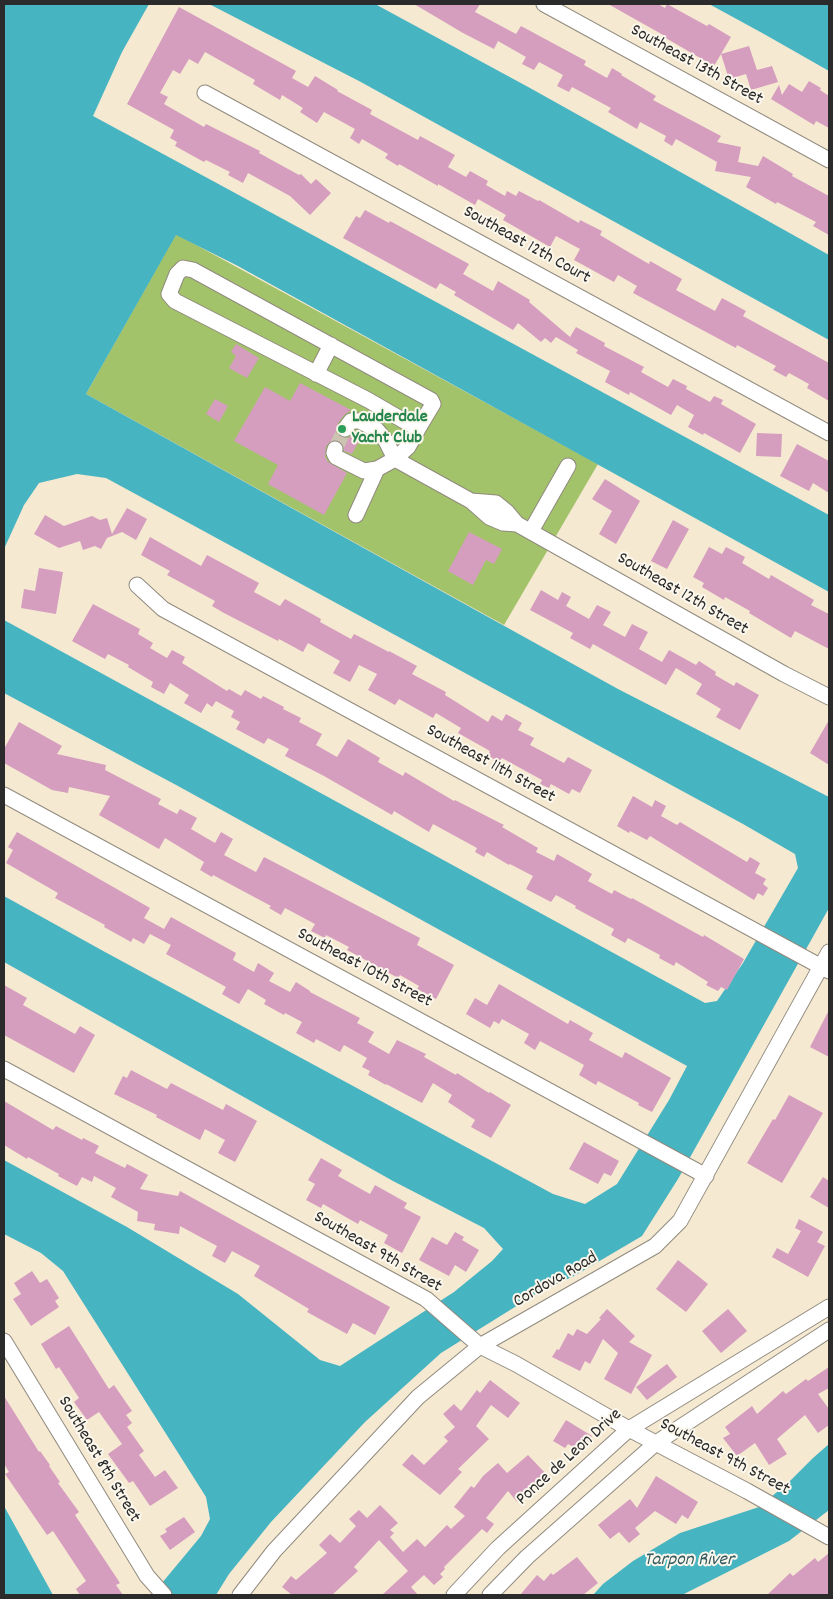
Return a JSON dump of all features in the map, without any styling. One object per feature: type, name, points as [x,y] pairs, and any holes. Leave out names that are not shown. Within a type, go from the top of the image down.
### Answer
[{"type":"street","name":"Southeast 13th Street","points":[[544,4],[829,160]]},
{"type":"street","name":"Southeast 12th Court","points":[[205,93],[829,433]]},
{"type":"street","points":[[335,449],[336,457],[349,464],[364,471],[377,469],[395,459],[408,447],[418,430],[433,404],[431,400],[331,345],[192,270],[183,268],[177,274],[169,294],[175,301],[366,400],[418,430]]},
{"type":"street","points":[[316,374],[331,345]]},
{"type":"street","points":[[366,400],[351,425],[360,421],[377,430],[386,441],[395,459]]},
{"type":"street","name":"Southeast 12th Street","points":[[395,459],[471,501],[496,503],[517,524],[784,674],[829,697]]},
{"type":"street","points":[[531,531],[568,466]]},
{"type":"street","points":[[356,515],[377,469]]},
{"type":"street","name":"Southeast 11th Street","points":[[137,585],[163,609],[825,969]]},
{"type":"street","name":"Southeast 10th Street","points":[[4,795],[699,1173]]},
{"type":"street","name":"Cordova Road","points":[[240,1595],[274,1551],[418,1397],[480,1346],[655,1246],[680,1221],[699,1173],[825,969],[829,952]]},
{"type":"street","name":"Southeast 9th Street","points":[[4,1069],[426,1299],[480,1346],[516,1364],[629,1429],[747,1490],[829,1537]]},
{"type":"street","points":[[490,1595],[527,1557],[656,1443],[829,1330],[828,1307]]},
{"type":"street","name":"Ponce de Leon Drive","points":[[454,1595],[498,1548],[629,1429],[828,1307]]},
{"type":"street","name":"Southeast 8th Street","points":[[4,1341],[160,1591]]},
{"type":"green space","name":"Lauderdale Yacht Club","points":[[176,234],[598,464],[504,625],[86,394]]},
{"type":"water","points":[[4,4],[149,4],[122,52],[93,116],[829,515],[829,592],[236,265],[176,235],[86,394],[618,689],[829,797],[829,908],[678,1179],[642,1236],[574,1276],[539,1292],[441,1353],[365,1422],[271,1522],[229,1574],[216,1595],[152,1595],[201,1536],[210,1519],[206,1497],[63,1271],[41,1253],[4,1234],[4,1160],[127,1227],[238,1294],[320,1360],[340,1366],[454,1292],[492,1261],[503,1249],[484,1228],[393,1181],[4,962],[4,896],[553,1194],[585,1204],[617,1184],[669,1100],[687,1066],[178,786],[4,693],[4,620],[705,1003],[717,1001],[743,963],[798,868],[795,854],[743,824],[106,478],[77,474],[39,483],[24,505],[4,549]]},
{"type":"water","points":[[209,4],[375,4],[530,88],[829,255],[829,340],[359,81]]},
{"type":"water","points":[[709,4],[829,4],[829,71],[764,34]]},
{"type":"water","name":"Tarpon River","points":[[829,1444],[829,1510],[789,1541],[682,1595],[593,1595],[603,1584],[633,1561],[680,1533],[759,1507]]},
{"type":"water","points":[[4,1506],[53,1595],[4,1595]]},
{"type":"building","points":[[414,4],[480,4],[475,12],[516,34],[521,26],[586,61],[584,65],[607,78],[612,68],[656,96],[653,100],[721,136],[717,142],[741,147],[738,162],[758,166],[763,156],[793,174],[792,176],[829,196],[829,235],[813,226],[816,222],[777,202],[776,204],[746,187],[751,177],[715,171],[717,162],[676,139],[672,146],[664,141],[666,136],[640,122],[637,129],[608,112],[611,108],[572,87],[569,92],[557,86],[563,75],[539,62],[534,70],[522,64],[526,57],[498,41],[494,49]]},
{"type":"building","points":[[608,4],[658,4],[665,8],[667,4],[731,37],[714,66]]},
{"type":"building","points":[[179,7],[296,71],[292,78],[308,87],[315,76],[337,91],[372,110],[370,114],[418,140],[420,136],[455,155],[448,167],[466,177],[470,171],[488,181],[486,185],[505,196],[507,191],[516,196],[519,191],[579,223],[580,220],[602,231],[600,235],[625,250],[649,264],[650,261],[682,279],[676,290],[715,311],[722,298],[746,311],[743,316],[829,363],[829,401],[807,388],[809,384],[789,373],[786,377],[773,370],[776,366],[737,345],[736,348],[633,293],[637,286],[618,275],[614,282],[574,260],[580,249],[556,236],[550,247],[503,220],[506,215],[478,199],[475,205],[399,164],[398,166],[385,158],[388,154],[362,139],[359,144],[350,138],[355,129],[324,112],[317,123],[300,112],[303,108],[282,95],[280,100],[253,84],[255,80],[205,52],[198,64],[189,59],[180,74],[173,70],[160,93],[168,97],[164,104],[204,127],[206,124],[260,151],[259,153],[299,175],[301,174],[311,184],[316,179],[331,193],[310,215],[290,196],[248,173],[243,183],[228,175],[230,172],[206,160],[204,162],[175,146],[177,142],[170,138],[174,130],[127,104]]},
{"type":"building","points":[[749,46],[757,70],[772,66],[778,82],[751,90],[746,74],[729,79],[721,54]]},
{"type":"building","points":[[809,81],[821,88],[820,90],[829,96],[829,128],[816,121],[814,125],[771,99],[779,85],[782,95],[789,84],[802,92]]},
{"type":"building","points":[[365,210],[389,223],[390,221],[469,264],[463,274],[493,291],[498,281],[530,300],[529,302],[570,337],[576,327],[605,343],[604,346],[644,367],[641,372],[668,387],[673,379],[687,386],[686,389],[710,402],[714,396],[723,400],[721,404],[756,424],[740,453],[704,433],[703,435],[688,427],[694,415],[677,405],[671,415],[630,392],[629,395],[605,382],[610,371],[576,353],[578,350],[556,337],[551,343],[545,338],[541,342],[518,323],[513,330],[454,295],[456,292],[440,283],[436,289],[343,238],[356,216],[360,218]]},
{"type":"building","points":[[236,344],[259,358],[247,378],[229,368],[236,356],[231,352]]},
{"type":"building","points":[[300,383],[351,410],[338,423],[336,432],[343,438],[348,438],[352,435],[360,439],[352,454],[344,451],[342,443],[338,440],[332,440],[326,446],[325,457],[328,462],[347,473],[324,515],[268,484],[278,465],[234,441],[265,387],[290,401]]},
{"type":"building","points":[[215,399],[228,406],[219,422],[206,414]]},
{"type":"building","points":[[757,433],[782,434],[781,457],[756,456]]},
{"type":"building","points":[[797,444],[829,461],[829,493],[813,483],[809,491],[780,476]]},
{"type":"building","points":[[605,479],[640,501],[616,544],[599,534],[612,511],[592,499]]},
{"type":"building","points":[[127,508],[147,519],[136,540],[122,532],[107,538],[101,549],[95,546],[83,550],[80,541],[59,548],[34,534],[45,515],[64,526],[92,516],[100,520],[107,518],[112,534]]},
{"type":"building","points":[[673,520],[689,529],[667,569],[651,561]]},
{"type":"building","points":[[469,532],[502,549],[494,564],[486,560],[473,585],[448,571]]},
{"type":"building","points":[[150,537],[201,566],[207,555],[259,583],[254,592],[280,606],[285,599],[321,619],[320,622],[351,639],[354,634],[417,666],[412,674],[446,692],[445,695],[488,722],[492,715],[502,721],[506,714],[522,723],[518,730],[534,738],[530,745],[564,763],[568,757],[592,770],[580,793],[572,789],[569,794],[551,784],[549,788],[540,784],[542,780],[502,758],[499,762],[487,755],[490,751],[458,733],[461,728],[436,713],[433,718],[399,699],[395,705],[368,690],[377,674],[359,665],[350,682],[333,673],[340,661],[308,643],[303,652],[212,606],[215,601],[167,575],[170,571],[141,555]]},
{"type":"building","points":[[709,547],[722,554],[726,547],[745,557],[742,563],[769,579],[771,575],[814,600],[811,605],[829,614],[829,649],[795,631],[791,638],[749,613],[750,611],[725,597],[724,600],[702,587],[704,583],[693,577]]},
{"type":"building","points":[[39,568],[63,572],[56,614],[21,608],[24,589],[35,591]]},
{"type":"building","points":[[541,590],[558,600],[562,592],[571,597],[566,606],[589,619],[597,605],[611,612],[603,625],[625,637],[632,624],[648,632],[639,649],[662,662],[669,650],[696,665],[699,661],[716,672],[715,675],[734,686],[736,682],[759,695],[740,730],[716,717],[721,709],[696,694],[702,684],[676,668],[666,685],[593,644],[590,649],[570,638],[573,633],[530,610]]},
{"type":"building","points":[[93,604],[140,629],[138,634],[153,643],[150,648],[167,658],[172,650],[185,657],[182,663],[227,691],[229,689],[241,696],[245,690],[261,699],[263,696],[284,707],[283,709],[301,718],[299,722],[322,734],[316,745],[337,757],[348,739],[380,758],[378,762],[403,776],[405,772],[454,801],[504,825],[502,827],[538,848],[536,852],[554,861],[557,854],[592,874],[588,881],[612,894],[614,890],[632,898],[703,937],[704,935],[744,959],[727,990],[721,987],[718,991],[706,985],[708,982],[676,962],[674,966],[659,958],[660,955],[628,938],[625,943],[611,935],[614,929],[575,908],[576,906],[556,895],[551,902],[526,889],[533,876],[487,852],[484,857],[475,852],[477,848],[433,824],[429,832],[394,811],[392,815],[285,756],[289,749],[268,738],[264,744],[236,729],[240,722],[231,717],[234,711],[216,701],[212,707],[207,703],[201,713],[184,703],[189,695],[170,683],[164,694],[151,687],[153,682],[128,667],[129,665],[108,654],[105,659],[72,641]]},
{"type":"building","points":[[829,720],[829,765],[810,753]]},
{"type":"building","points":[[19,722],[62,746],[57,754],[106,765],[105,770],[161,799],[158,804],[177,814],[180,809],[197,818],[191,829],[215,843],[221,832],[233,839],[224,855],[256,872],[264,857],[420,938],[417,945],[454,965],[436,999],[417,989],[419,986],[400,975],[398,978],[347,950],[349,947],[326,935],[325,938],[311,931],[315,924],[285,908],[281,915],[269,908],[271,906],[200,870],[204,862],[165,838],[159,849],[99,815],[110,796],[69,787],[68,793],[52,790],[4,763],[4,749]]},
{"type":"building","points":[[633,796],[652,807],[655,800],[666,806],[661,816],[677,825],[680,822],[747,862],[750,857],[760,863],[755,873],[766,879],[763,884],[768,888],[763,896],[758,893],[754,900],[650,836],[647,840],[617,826]]},
{"type":"building","points":[[17,832],[150,908],[144,918],[164,929],[171,917],[236,953],[233,960],[254,972],[258,963],[274,973],[269,981],[290,992],[296,982],[310,992],[360,1018],[357,1023],[374,1032],[368,1042],[389,1054],[397,1040],[426,1054],[424,1057],[456,1075],[457,1073],[511,1105],[491,1138],[471,1127],[475,1120],[448,1102],[452,1095],[433,1083],[422,1103],[368,1075],[370,1071],[362,1067],[367,1058],[344,1045],[340,1052],[316,1039],[314,1043],[296,1033],[302,1022],[264,1004],[266,1000],[248,989],[239,1004],[222,994],[226,987],[166,954],[171,945],[150,934],[144,944],[133,938],[131,942],[104,927],[105,925],[55,898],[58,893],[6,863],[13,850],[8,847]]},
{"type":"building","points":[[499,984],[568,1024],[570,1020],[593,1033],[589,1040],[622,1058],[625,1052],[671,1078],[652,1112],[598,1081],[596,1085],[579,1075],[584,1065],[540,1041],[535,1050],[524,1043],[529,1034],[502,1019],[499,1024],[494,1021],[490,1028],[466,1014],[475,998],[487,1005]]},
{"type":"building","points":[[4,985],[27,998],[23,1005],[75,1034],[80,1026],[95,1035],[74,1073],[4,1035]]},
{"type":"building","points":[[829,1010],[829,1057],[810,1047]]},
{"type":"building","points":[[131,1070],[167,1089],[171,1083],[223,1110],[226,1104],[257,1121],[235,1162],[218,1153],[225,1140],[205,1129],[200,1140],[156,1117],[157,1115],[114,1094],[123,1076],[127,1078]]},
{"type":"building","points":[[789,1095],[823,1113],[782,1183],[747,1163]]},
{"type":"building","points":[[4,1101],[53,1130],[56,1126],[82,1140],[83,1138],[99,1146],[95,1153],[125,1168],[127,1164],[148,1175],[140,1189],[178,1196],[180,1191],[390,1307],[375,1335],[353,1323],[347,1334],[307,1312],[309,1309],[254,1276],[260,1266],[232,1251],[225,1263],[212,1256],[217,1246],[180,1226],[179,1234],[154,1230],[155,1224],[137,1221],[138,1212],[111,1197],[116,1188],[94,1176],[92,1182],[82,1177],[77,1186],[58,1176],[59,1174],[28,1157],[27,1159],[4,1145]]},
{"type":"building","points":[[584,1142],[619,1161],[611,1176],[604,1173],[598,1184],[569,1169]]},
{"type":"building","points":[[321,1158],[342,1170],[338,1176],[370,1194],[375,1185],[407,1203],[404,1208],[421,1217],[402,1253],[384,1243],[388,1235],[360,1220],[358,1224],[323,1204],[321,1208],[306,1200],[315,1184],[308,1180]]},
{"type":"building","points":[[823,1177],[829,1181],[829,1208],[810,1197]]},
{"type":"building","points":[[799,1219],[823,1232],[817,1242],[825,1246],[808,1277],[772,1257],[777,1248],[788,1254],[801,1231],[795,1228]]},
{"type":"building","points":[[455,1232],[464,1237],[462,1240],[479,1250],[466,1272],[455,1265],[449,1276],[419,1260],[432,1237],[447,1245]]},
{"type":"building","points":[[678,1260],[708,1284],[686,1312],[656,1289]]},
{"type":"building","points":[[32,1271],[40,1283],[47,1279],[59,1298],[55,1301],[59,1307],[31,1326],[13,1299],[21,1294],[14,1283]]},
{"type":"building","points":[[607,1309],[635,1336],[629,1342],[652,1355],[631,1394],[604,1379],[618,1353],[603,1339],[590,1364],[585,1361],[580,1371],[552,1357],[557,1349],[559,1350],[568,1333],[573,1336],[577,1329],[587,1334],[601,1319],[599,1318]]},
{"type":"building","points":[[728,1309],[747,1331],[721,1353],[702,1331]]},
{"type":"building","points":[[69,1326],[109,1389],[114,1385],[132,1411],[126,1415],[132,1423],[127,1427],[144,1451],[139,1455],[155,1477],[165,1470],[178,1488],[150,1506],[133,1481],[129,1483],[108,1454],[122,1444],[99,1412],[87,1420],[74,1402],[79,1398],[59,1367],[56,1369],[41,1344]]},
{"type":"building","points":[[667,1364],[677,1377],[647,1400],[636,1387]]},
{"type":"building","points":[[829,1367],[829,1388],[818,1394],[829,1409],[829,1425],[818,1433],[805,1415],[777,1439],[787,1454],[769,1465],[755,1443],[737,1456],[723,1438],[730,1434],[725,1427],[752,1406],[757,1414],[783,1391],[786,1394],[806,1379],[808,1381]]},
{"type":"building","points":[[490,1380],[520,1403],[508,1418],[491,1405],[476,1426],[489,1439],[458,1469],[462,1472],[440,1495],[402,1465],[412,1454],[424,1465],[448,1441],[444,1437],[455,1427],[443,1414],[454,1404],[461,1411],[477,1390],[480,1393]]},
{"type":"building","points":[[4,1396],[39,1452],[50,1465],[60,1482],[58,1483],[79,1512],[75,1515],[120,1583],[116,1585],[123,1595],[80,1595],[76,1589],[86,1581],[53,1531],[47,1535],[5,1474],[9,1472],[4,1464]]},
{"type":"building","points":[[566,1420],[592,1436],[583,1452],[568,1444],[565,1448],[553,1441]]},
{"type":"building","points":[[528,1455],[547,1475],[517,1502],[508,1491],[486,1518],[494,1524],[487,1533],[482,1529],[444,1567],[445,1569],[440,1574],[443,1577],[434,1585],[424,1575],[411,1587],[418,1595],[382,1595],[408,1571],[379,1540],[354,1567],[358,1571],[332,1595],[292,1595],[282,1587],[291,1576],[296,1580],[327,1553],[319,1545],[330,1534],[340,1543],[356,1526],[349,1519],[359,1510],[367,1518],[380,1505],[398,1523],[390,1530],[394,1533],[390,1537],[403,1552],[417,1539],[425,1547],[447,1525],[451,1529],[465,1516],[454,1507],[471,1486],[474,1488],[483,1476],[498,1463],[507,1473]]},
{"type":"building","points":[[656,1476],[698,1502],[688,1519],[682,1515],[676,1524],[655,1511],[635,1528],[640,1534],[629,1543],[619,1532],[610,1539],[598,1525],[630,1499],[637,1508]]},
{"type":"building","points":[[184,1517],[195,1532],[170,1550],[160,1536],[167,1532],[165,1529]]},
{"type":"building","points":[[829,1553],[829,1595],[767,1595],[790,1573],[793,1576],[815,1558],[818,1562]]},
{"type":"building","points":[[577,1557],[598,1583],[583,1595],[520,1595],[537,1575],[544,1581],[551,1573],[553,1575]]},
{"type":"tunnel","points":[[335,449],[345,429]]},
{"type":"place","name":"Lauderdale Yacht Club","points":[[342,429]]}]
